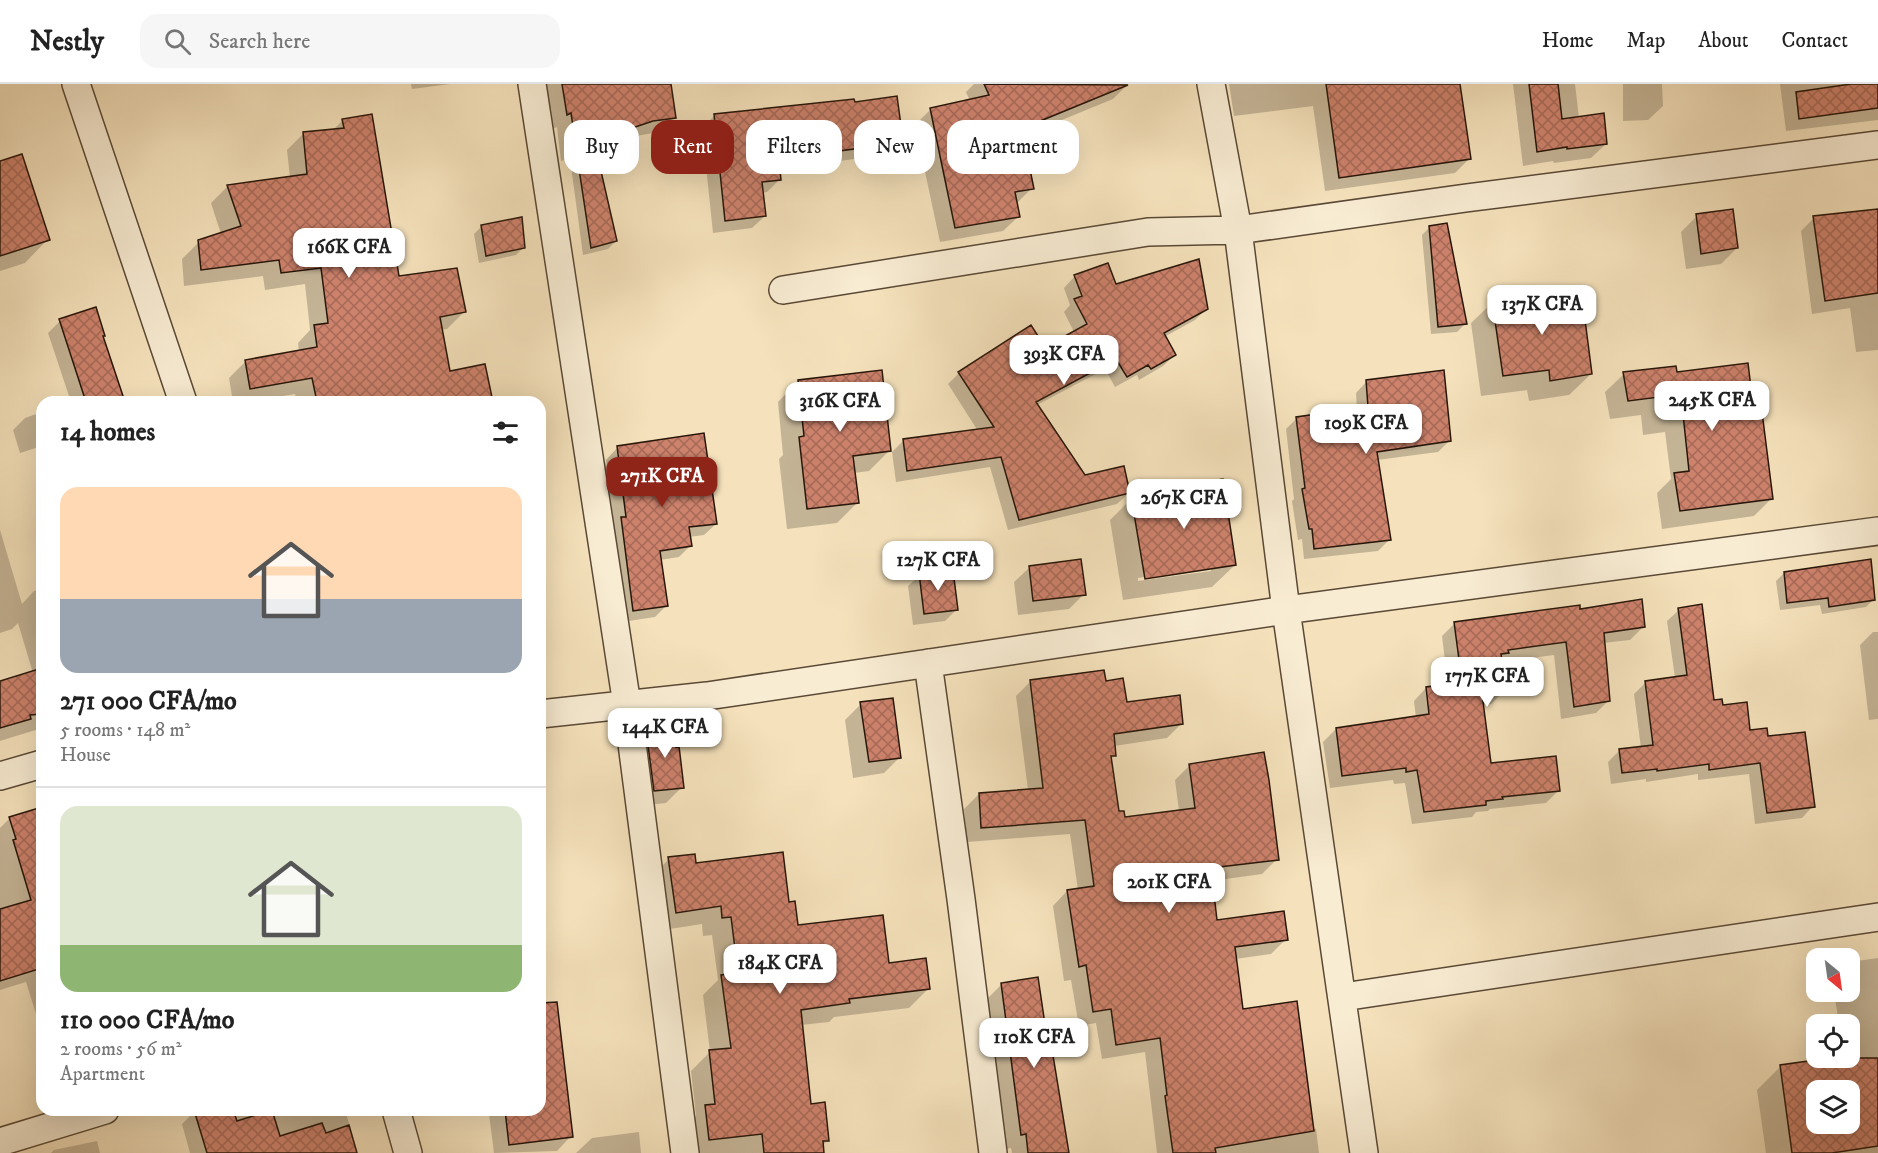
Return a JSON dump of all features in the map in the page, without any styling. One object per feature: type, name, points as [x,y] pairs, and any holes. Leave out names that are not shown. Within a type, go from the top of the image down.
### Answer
[{"type":"street","points":[[76,84],[181,396]]},
{"type":"street","points":[[532,84],[627,705],[685,1153]]},
{"type":"street","points":[[1211,84],[1238,230],[1286,610],[1364,1153]]},
{"type":"street","points":[[783,290],[1148,232],[1238,230],[1878,145]]},
{"type":"street","points":[[546,713],[707,696],[1286,610],[1878,531]]},
{"type":"street","points":[[928,663],[993,1153]]},
{"type":"street","points":[[0,776],[36,766]]},
{"type":"street","points":[[1343,997],[1878,917]]},
{"type":"street","points":[[6,1145],[88,1116]]},
{"type":"street","points":[[398,1116],[408,1153]]},
{"type":"building","points":[[562,84],[671,84],[676,118],[651,120],[639,126],[639,120],[572,120],[571,113],[567,115]]},
{"type":"building","points":[[984,84],[1128,85],[1043,120],[947,120],[947,174],[1031,174],[1034,189],[1015,192],[1020,217],[955,228],[935,132],[935,120],[932,120],[930,108],[989,95]]},
{"type":"building","points":[[1326,84],[1460,84],[1471,159],[1339,178]]},
{"type":"building","points":[[1529,84],[1558,84],[1562,119],[1604,113],[1607,144],[1537,152]]},
{"type":"building","points":[[1851,84],[1878,84],[1878,108],[1799,119],[1796,92]]},
{"type":"building","points":[[897,96],[900,120],[854,120],[854,149],[842,151],[842,120],[746,120],[746,174],[780,174],[781,180],[762,182],[766,216],[725,221],[720,174],[734,174],[734,120],[715,120],[714,114],[854,99],[855,102]]},
{"type":"building","points":[[372,114],[399,276],[457,268],[466,312],[440,317],[450,371],[485,364],[492,396],[316,396],[312,378],[250,389],[245,360],[317,347],[314,325],[328,323],[321,268],[281,273],[279,260],[201,270],[198,240],[241,226],[227,185],[307,174],[303,132],[344,128],[342,119]]},
{"type":"building","points":[[22,154],[50,240],[0,256],[0,161]]},
{"type":"building","points":[[580,174],[602,174],[617,241],[591,248]]},
{"type":"building","points":[[1733,209],[1738,248],[1701,254],[1696,214]]},
{"type":"building","points":[[1878,209],[1878,293],[1825,301],[1813,216]]},
{"type":"building","points":[[522,217],[525,248],[486,256],[481,225]]},
{"type":"building","points":[[1447,223],[1467,324],[1438,327],[1429,226]]},
{"type":"building","points":[[1199,259],[1208,309],[1164,333],[1176,355],[1151,369],[1148,365],[1127,377],[1116,359],[1036,402],[1085,475],[1124,466],[1130,493],[1019,520],[1001,457],[907,471],[903,439],[994,427],[958,372],[1031,325],[1045,347],[1087,324],[1074,299],[1082,296],[1074,275],[1108,263],[1116,284]]},
{"type":"building","points":[[1567,290],[1570,314],[1584,312],[1592,374],[1550,381],[1549,370],[1503,376],[1492,300]]},
{"type":"building","points":[[96,307],[123,396],[84,396],[59,319]]},
{"type":"building","points":[[1748,363],[1753,405],[1761,404],[1773,499],[1680,511],[1674,473],[1689,471],[1683,414],[1661,417],[1659,397],[1628,401],[1623,372],[1676,366],[1677,372]]},
{"type":"building","points":[[882,370],[891,451],[853,456],[859,503],[807,509],[799,437],[804,436],[798,380]]},
{"type":"building","points":[[1444,370],[1451,441],[1377,452],[1391,540],[1314,549],[1312,529],[1309,529],[1302,489],[1305,488],[1296,417],[1368,407],[1366,380]]},
{"type":"building","points":[[704,433],[717,524],[689,527],[692,546],[660,551],[668,606],[633,611],[621,517],[626,517],[617,446]]},
{"type":"building","points":[[1223,479],[1236,565],[1145,579],[1131,496]]},
{"type":"building","points":[[1081,559],[1086,595],[1033,601],[1029,566]]},
{"type":"building","points":[[1871,559],[1875,600],[1829,607],[1828,598],[1787,603],[1784,572]]},
{"type":"building","points":[[953,570],[958,610],[924,614],[919,573]]},
{"type":"building","points":[[1642,599],[1645,627],[1604,633],[1610,701],[1574,707],[1566,642],[1508,650],[1509,653],[1501,654],[1506,691],[1482,694],[1491,763],[1556,756],[1560,791],[1502,797],[1503,799],[1486,801],[1486,805],[1424,812],[1417,770],[1406,772],[1406,768],[1342,776],[1336,728],[1429,714],[1426,687],[1462,682],[1454,622],[1580,605],[1580,609]]},
{"type":"building","points":[[1702,604],[1714,700],[1722,699],[1723,705],[1747,702],[1750,730],[1767,728],[1768,736],[1805,732],[1815,807],[1767,813],[1760,763],[1709,770],[1709,764],[1622,773],[1619,749],[1653,745],[1645,681],[1687,675],[1678,608]]},
{"type":"building","points":[[36,670],[36,714],[30,715],[31,719],[0,728],[0,681]]},
{"type":"building","points":[[1104,670],[1106,681],[1123,678],[1127,702],[1180,695],[1183,724],[1114,734],[1116,756],[1111,756],[1119,811],[1124,811],[1125,817],[1195,808],[1189,764],[1264,752],[1279,860],[1211,868],[1217,920],[1284,911],[1288,940],[1235,947],[1243,1009],[1297,1001],[1314,1131],[1215,1148],[1216,1153],[1173,1153],[1160,1038],[1116,1045],[1111,1009],[1093,1012],[1086,965],[1079,967],[1067,890],[1094,886],[1085,820],[981,828],[979,793],[1043,788],[1030,680]]},
{"type":"building","points":[[893,698],[901,758],[869,762],[860,702]]},
{"type":"building","points":[[674,727],[676,747],[679,746],[684,788],[654,791],[646,730]]},
{"type":"building","points":[[36,809],[36,970],[0,981],[0,909],[31,900],[13,840],[16,839],[9,817]]},
{"type":"building","points":[[783,852],[789,902],[795,901],[798,925],[883,915],[889,963],[926,958],[930,989],[849,999],[850,1003],[801,1010],[811,1104],[825,1102],[829,1141],[823,1141],[824,1153],[764,1153],[762,1134],[709,1140],[705,1105],[715,1104],[709,1050],[731,1048],[721,975],[738,973],[731,917],[722,918],[721,906],[676,913],[668,857],[695,854],[696,863]]},
{"type":"building","points":[[1038,977],[1069,1153],[1028,1153],[1026,1134],[1021,1135],[1001,983]]},
{"type":"building","points":[[557,1002],[573,1137],[509,1145],[506,1116],[546,1116],[546,1003]]},
{"type":"building","points":[[1860,1058],[1878,1058],[1878,1146],[1832,1153],[1792,1153],[1780,1065],[1806,1061],[1806,1068],[1860,1068]]},
{"type":"building","points":[[196,1116],[235,1116],[237,1121],[253,1116],[274,1116],[280,1136],[322,1123],[326,1133],[349,1125],[357,1153],[207,1153]]}]
